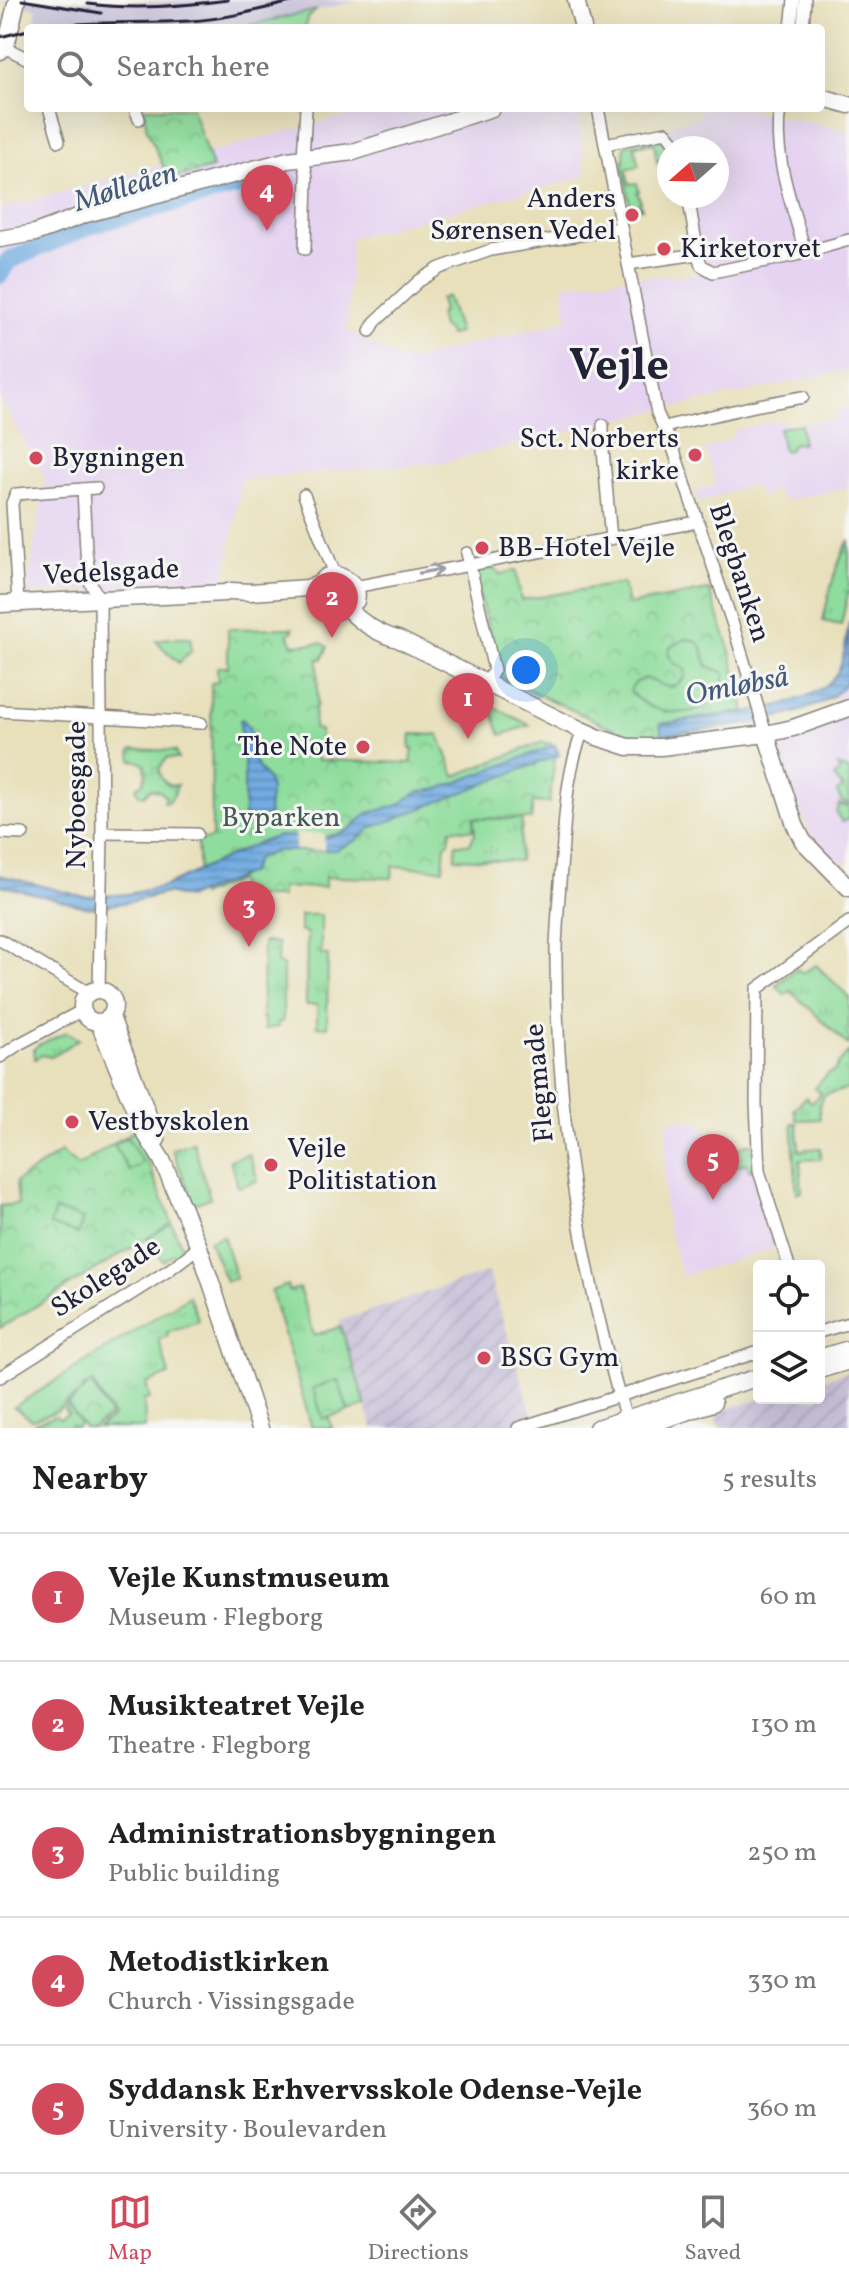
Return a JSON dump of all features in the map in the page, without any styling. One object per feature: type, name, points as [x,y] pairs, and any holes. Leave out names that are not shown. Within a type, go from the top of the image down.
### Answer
[{"type":"main road","points":[[2,49],[17,0]]},
{"type":"main road","points":[[576,0],[582,24]]},
{"type":"main road","points":[[825,98],[849,105]]},
{"type":"main road","points":[[0,239],[35,233],[86,214],[303,158],[353,152],[479,112]]},
{"type":"main road","points":[[353,599],[334,609],[319,593],[326,577],[335,574],[346,578],[353,599],[356,617],[388,637],[398,639],[583,731],[628,747],[645,748],[766,734],[849,708]]},
{"type":"main road","name":"Vedelsgade","points":[[0,604],[225,593],[232,598],[250,601],[308,599],[319,593]]},
{"type":"main road","points":[[766,734],[803,841],[849,888]]},
{"type":"main road","points":[[94,991],[111,996],[114,1002],[114,1012],[105,1020],[88,1019],[83,1010],[83,1001],[94,991]]},
{"type":"main road","name":"Skolegade","points":[[105,1020],[143,1130],[162,1160],[199,1247],[260,1428]]},
{"type":"main road","points":[[825,1356],[849,1349]]},
{"type":"main road","points":[[825,1368],[849,1361]]},
{"type":"main road","points":[[631,1425],[753,1379]]},
{"type":"main road","points":[[597,1428],[631,1425],[753,1391]]},
{"type":"street","points":[[791,24],[794,0]]},
{"type":"street","points":[[803,24],[805,0]]},
{"type":"street","points":[[2,49],[24,57]]},
{"type":"street","points":[[50,112],[59,141]]},
{"type":"street","points":[[305,249],[307,177],[303,158],[306,112]]},
{"type":"street","name":"Blegbanken","points":[[599,112],[657,413],[672,445],[766,734]]},
{"type":"street","points":[[780,112],[780,157],[805,252]]},
{"type":"street","points":[[605,144],[666,132],[669,136]]},
{"type":"street","points":[[690,208],[701,265],[713,272],[849,240]]},
{"type":"street","points":[[370,331],[375,322],[419,281],[440,268],[491,250],[621,228]]},
{"type":"street","points":[[628,264],[698,254]]},
{"type":"street","points":[[663,429],[803,397]]},
{"type":"street","points":[[603,425],[611,539]]},
{"type":"street","points":[[18,603],[12,503],[16,494],[96,488]]},
{"type":"street","name":"Nyboesgade","points":[[83,489],[86,551],[91,582],[100,600],[101,909],[94,991]]},
{"type":"street","points":[[304,495],[335,574]]},
{"type":"street","points":[[353,599],[468,559],[611,539],[697,522]]},
{"type":"street","points":[[468,559],[494,670],[486,684]]},
{"type":"street","points":[[0,711],[201,723]]},
{"type":"street","name":"Flegmade","points":[[583,731],[576,749],[567,796],[557,927],[560,1068],[577,1204],[601,1325],[619,1396],[631,1425]]},
{"type":"street","points":[[0,833],[23,834]]},
{"type":"street","points":[[102,833],[197,834]]},
{"type":"street","points":[[787,1260],[759,1171],[757,989],[849,922]]},
{"type":"street","points":[[0,940],[94,991]]},
{"type":"street","points":[[0,1057],[83,1010]]},
{"type":"street","name":"Skolegade","points":[[0,1377],[169,1270],[199,1247]]},
{"type":"street","points":[[825,1330],[849,1323]]},
{"type":"street","points":[[518,1428],[753,1354]]},
{"type":"shaded area","points":[[0,0],[359,0],[265,24],[34,24],[37,9],[7,1],[2,3]]},
{"type":"shaded area","points":[[366,112],[578,112],[586,176],[351,238],[347,331],[405,362],[567,320],[564,285],[629,277],[697,275],[685,208],[729,208],[729,136],[672,136],[670,125],[701,117],[700,112],[757,112],[849,131],[849,370],[642,414],[444,462],[242,479],[224,583],[27,594],[45,478],[0,398],[0,209]]},
{"type":"shaded area","points":[[836,408],[849,408],[849,487],[785,501],[774,490],[761,498],[753,484],[698,503],[695,492],[716,484],[705,449],[734,438],[734,430],[781,420],[782,425],[837,419]]},
{"type":"shaded area","points":[[849,633],[849,861],[843,862],[817,849],[771,742],[834,708]]},
{"type":"shaded area","points":[[667,1121],[698,1121],[716,1149],[751,1148],[752,1166],[778,1247],[682,1276],[664,1202]]},
{"type":"shaded area","points":[[488,1272],[534,1420],[508,1428],[373,1428],[339,1321]]},
{"type":"shaded area","points":[[849,1371],[849,1428],[720,1428],[715,1413],[753,1401],[753,1404],[825,1404],[825,1379]]},
{"type":"green space","points":[[317,10],[307,18],[306,24],[255,24]]},
{"type":"green space","points":[[144,112],[193,112],[212,168],[169,179],[147,130]]},
{"type":"green space","points":[[657,140],[657,163],[654,143],[634,146],[639,166],[626,169],[629,184],[637,183],[642,208],[631,210],[623,170],[625,145]]},
{"type":"green space","points":[[447,296],[459,332],[449,336],[442,327],[439,314],[443,312],[440,299]]},
{"type":"green space","points":[[801,424],[802,444],[795,443],[785,451],[779,428]]},
{"type":"green space","points":[[849,540],[849,590],[841,625],[823,621],[836,570]]},
{"type":"green space","points":[[493,568],[500,574],[516,571],[521,600],[623,583],[628,605],[709,590],[728,643],[745,711],[660,724],[662,735],[639,736],[618,731],[498,676],[499,668],[473,573]]},
{"type":"green space","name":"Byparken","points":[[293,628],[288,634],[293,645],[322,643],[328,647],[322,659],[318,659],[314,729],[320,730],[317,760],[411,763],[411,734],[439,735],[455,776],[543,742],[555,745],[559,755],[555,757],[549,803],[533,802],[531,819],[474,818],[473,830],[451,829],[449,842],[445,845],[443,869],[393,866],[392,878],[325,877],[325,887],[281,888],[281,897],[240,897],[238,880],[200,896],[197,841],[212,838],[211,683],[218,682],[217,667],[228,667],[228,629]]},
{"type":"green space","points":[[191,638],[191,651],[179,663],[156,641]]},
{"type":"green space","points":[[686,639],[701,645],[707,666],[723,672],[725,676],[710,702],[698,709],[670,712],[656,709],[631,693],[635,683],[645,678],[670,687],[680,682],[685,677],[685,669],[674,663],[668,654],[670,647]]},
{"type":"green space","points":[[490,705],[530,725],[501,735]]},
{"type":"green space","points":[[133,749],[175,751],[178,759],[167,758],[159,768],[164,782],[177,785],[168,802],[164,802],[166,797],[160,791],[150,789],[144,796],[138,793],[136,787],[143,783],[145,765],[132,760]]},
{"type":"green space","points":[[837,766],[849,770],[849,819],[842,822],[836,813],[839,804],[846,807],[847,804],[841,801],[837,792],[843,788],[834,777],[840,771]]},
{"type":"green space","points":[[473,818],[522,819],[519,861],[455,858],[456,844],[470,844],[475,833]]},
{"type":"green space","points":[[300,915],[321,915],[321,954],[328,955],[327,1027],[317,1026],[317,1005],[306,1005],[307,933],[300,932]]},
{"type":"green space","points":[[263,942],[278,943],[277,964],[283,965],[283,1022],[278,1022],[278,1027],[264,1029],[262,1018]]},
{"type":"green space","points":[[816,965],[849,997],[849,1046],[791,991],[785,995],[776,985],[797,969],[803,973]]},
{"type":"green space","points":[[67,1032],[79,1039],[51,1057],[41,1055],[35,1059],[34,1049],[38,1045]]},
{"type":"green space","points":[[849,1052],[849,1089],[824,1095],[819,1105],[820,1119],[796,1120],[794,1109],[806,1097],[812,1103],[821,1094],[814,1088],[835,1071]]},
{"type":"green space","points":[[792,1123],[797,1123],[799,1150],[821,1148],[821,1159],[800,1160],[802,1192],[797,1193]]},
{"type":"green space","points":[[135,1130],[172,1223],[0,1328],[0,1206],[18,1204],[16,1182],[61,1152],[78,1166]]},
{"type":"green space","points":[[127,1137],[143,1163],[129,1171],[114,1144]]},
{"type":"green space","points":[[193,1142],[210,1198],[194,1204],[172,1149]]},
{"type":"green space","points":[[745,1144],[753,1144],[754,1169],[750,1171],[747,1163],[722,1171],[740,1147],[745,1147]]},
{"type":"green space","points":[[249,1154],[258,1181],[238,1187],[230,1160]]},
{"type":"green space","points":[[55,1210],[83,1219],[78,1234],[50,1225]]},
{"type":"green space","points":[[172,1223],[183,1250],[176,1258],[173,1254],[163,1261],[148,1238]]},
{"type":"green space","points":[[223,1236],[236,1278],[226,1281],[209,1241]]},
{"type":"green space","points":[[287,1285],[289,1291],[299,1288],[314,1335],[341,1327],[366,1406],[348,1411],[338,1380],[314,1388],[323,1418],[329,1417],[332,1428],[312,1428],[271,1291]]},
{"type":"green space","points":[[189,1296],[199,1321],[167,1332],[168,1336],[159,1339],[169,1375],[146,1384],[150,1399],[144,1400],[145,1428],[98,1428],[113,1416],[92,1382],[82,1389],[86,1396],[74,1397],[55,1412],[32,1420],[14,1407]]},
{"type":"green space","points":[[338,1380],[348,1411],[323,1419],[313,1388]]},
{"type":"green space","points":[[91,1383],[110,1415],[93,1428],[84,1428],[68,1405]]},
{"type":"green space","points":[[68,1405],[80,1423],[76,1428],[71,1425],[70,1428],[44,1428],[35,1423],[56,1416],[60,1419],[68,1414],[64,1409]]},
{"type":"water","points":[[849,622],[848,678],[837,693],[817,705],[764,721],[662,735],[660,724],[754,711],[780,705],[822,688],[835,676],[841,663]]},
{"type":"water","points":[[240,720],[250,732],[254,760],[270,786],[269,818],[244,825],[244,749],[241,747]]},
{"type":"water","points":[[555,745],[559,755],[371,828],[357,840],[336,850],[276,851],[256,859],[250,873],[187,898],[166,893],[90,908],[0,885],[0,875],[85,897],[127,894],[165,886],[279,836],[325,838],[349,830],[368,813],[396,806],[418,792],[439,789]]},
{"type":"pier","points":[[296,833],[324,834],[324,850],[295,850]]},
{"type":"waterway","name":"Mølleåen","points":[[0,275],[8,261],[94,224],[280,175]]},
{"type":"railway","points":[[22,0],[101,13]]},
{"type":"railway","points":[[88,4],[123,7],[228,0]]},
{"type":"railway","points":[[76,24],[203,20],[299,0]]},
{"type":"railway","points":[[0,37],[24,31]]},
{"type":"place","name":"Anders Sørensen Vedel","points":[[632,215]]},
{"type":"place","name":"Metodistkirken","points":[[267,231]]},
{"type":"place","name":"Kirketorvet","points":[[664,249]]},
{"type":"place","name":"Sct. Norberts kirke","points":[[695,455]]},
{"type":"place","name":"Bygningen","points":[[36,458]]},
{"type":"place","name":"BB-Hotel Vejle","points":[[482,548]]},
{"type":"place","name":"Musikteatret Vejle","points":[[332,638]]},
{"type":"place","name":"Vejle Kunstmuseum","points":[[468,739]]},
{"type":"place","name":"The Note","points":[[363,747]]},
{"type":"place","name":"Administrationsbygningen","points":[[249,947]]},
{"type":"place","name":"Vestbyskolen","points":[[72,1122]]},
{"type":"place","name":"Vejle Politistation","points":[[271,1165]]},
{"type":"place","name":"Syddansk Erhvervsskole Odense-Vejle","points":[[713,1200]]},
{"type":"place","name":"BSG Gym","points":[[484,1358]]},
{"type":"district","name":"Vejle","points":[[619,367]]},
{"type":"water label","name":"Omløbså","points":[[737,687]]}]
